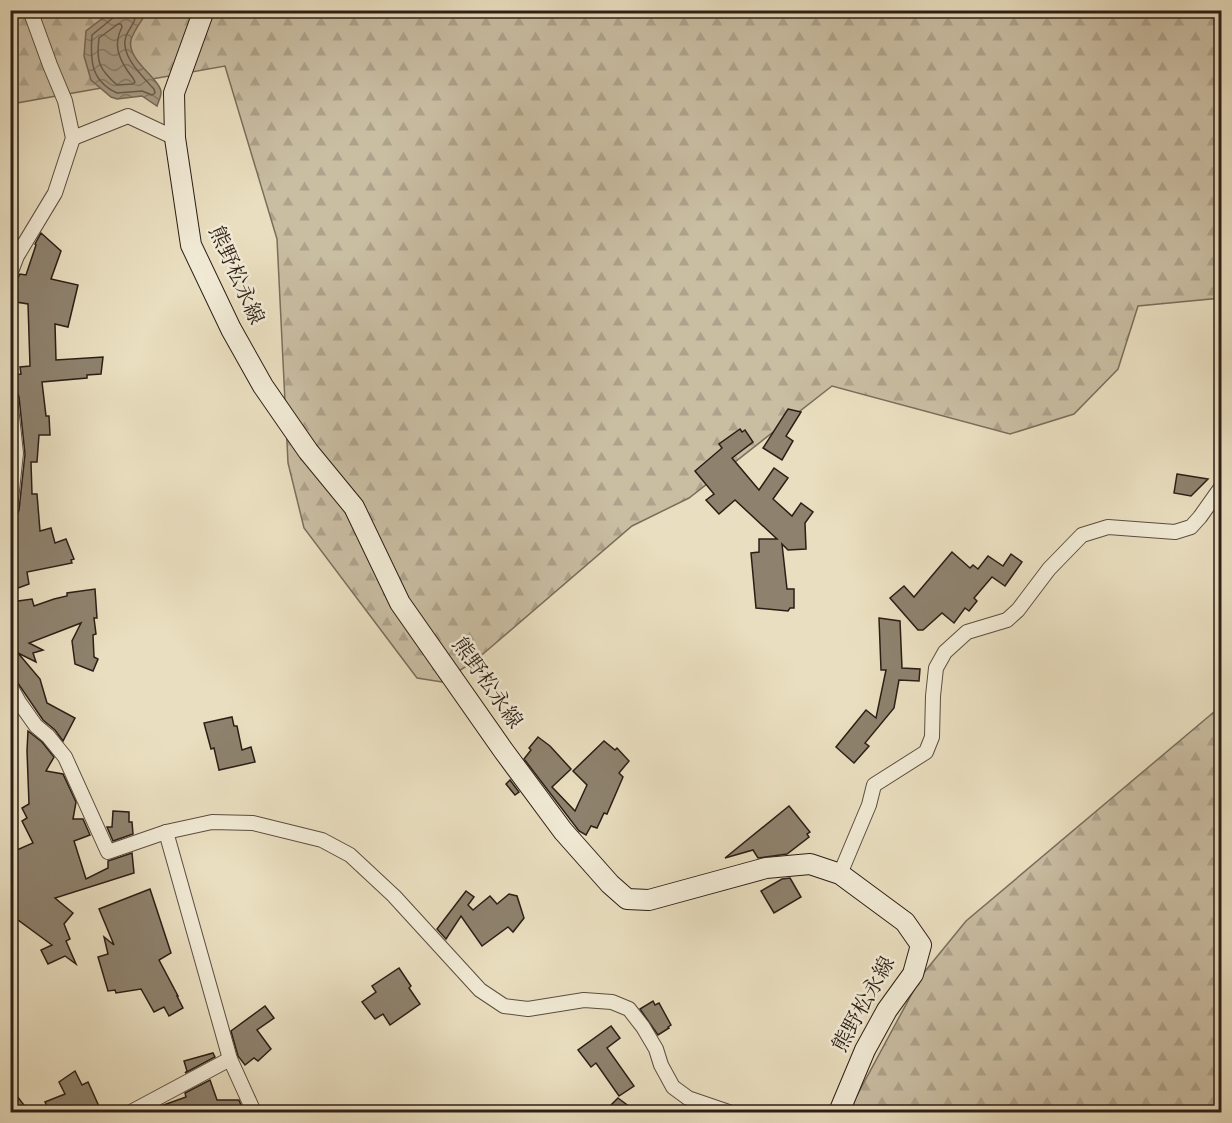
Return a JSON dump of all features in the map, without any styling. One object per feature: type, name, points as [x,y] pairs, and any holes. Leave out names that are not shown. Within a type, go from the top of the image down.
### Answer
[{"type":"main road","name":"熊野松永線","points":[[204,10],[174,93],[176,138],[190,245],[231,329],[263,386],[308,451],[354,507],[400,603],[562,831],[610,884],[627,899],[648,900],[766,868],[810,864],[840,874],[905,922],[921,945],[913,974],[887,1010],[865,1050],[839,1113]]},
{"type":"street","points":[[10,274],[17,256],[55,193],[73,138],[65,101],[30,10]]},
{"type":"street","points":[[73,138],[128,116],[176,138]]},
{"type":"street","points":[[10,398],[16,453],[10,509]]},
{"type":"street","points":[[840,874],[869,805],[874,785],[926,752],[932,737],[936,668],[945,652],[967,632],[1007,620],[1018,610],[1048,570],[1082,535],[1108,527],[1175,532],[1191,527],[1221,486]]},
{"type":"street","points":[[10,686],[36,726],[48,736],[65,757],[108,852],[166,832],[212,822],[253,823],[322,840],[350,855],[394,896],[480,990],[504,1006],[528,1009],[584,1000],[612,1002],[628,1009],[656,1048],[661,1065],[673,1087],[688,1098],[729,1113]]},
{"type":"street","points":[[166,832],[230,1059],[254,1113]]},
{"type":"street","points":[[131,1113],[230,1059]]},
{"type":"green space","points":[[11,11],[1221,11],[1221,298],[1138,306],[1118,369],[1074,414],[1010,434],[832,386],[689,498],[632,526],[476,660],[442,682],[417,678],[304,528],[288,463],[277,239],[225,66],[11,104]]},
{"type":"green space","points":[[1221,706],[1221,1112],[848,1112],[922,975],[966,921]]},
{"type":"water","points":[[137,11],[145,15],[132,37],[131,47],[134,55],[160,88],[161,95],[157,106],[142,96],[117,99],[111,97],[91,80],[84,56],[86,31],[111,12]]},
{"type":"building","points":[[41,233],[61,251],[51,279],[78,285],[68,327],[55,324],[56,360],[103,357],[101,374],[87,375],[87,378],[42,382],[46,416],[49,416],[50,435],[39,435],[37,462],[31,462],[32,494],[37,494],[40,531],[51,528],[55,543],[66,539],[74,559],[71,560],[72,563],[27,572],[29,584],[10,591],[10,518],[17,515],[19,510],[25,454],[19,397],[17,392],[10,389],[10,375],[21,374],[20,367],[30,366],[28,304],[10,301],[10,283],[16,281],[20,274],[26,275],[35,244]]},
{"type":"building","points":[[788,409],[801,412],[786,436],[793,441],[782,460],[763,448]]},
{"type":"building","points":[[740,429],[742,432],[745,430],[753,442],[732,458],[759,490],[774,468],[788,478],[773,499],[792,516],[801,503],[813,512],[805,523],[806,549],[788,550],[782,544],[787,589],[794,589],[794,608],[788,611],[756,608],[751,553],[759,552],[759,539],[777,539],[735,500],[719,514],[706,500],[714,494],[695,471],[722,448],[719,444]]},
{"type":"building","points":[[1177,474],[1208,479],[1191,496],[1174,493]]},
{"type":"building","points":[[952,552],[970,568],[973,565],[978,569],[988,556],[1003,566],[1011,554],[1022,562],[1005,586],[992,577],[974,598],[977,601],[969,611],[965,608],[954,623],[942,613],[923,630],[918,630],[890,598],[904,586],[914,597]]},
{"type":"building","points":[[95,589],[97,618],[94,618],[96,634],[93,635],[94,657],[98,659],[93,671],[75,664],[72,641],[81,623],[29,643],[43,650],[33,653],[36,662],[18,653],[40,679],[47,703],[75,718],[63,741],[43,720],[15,679],[10,662],[10,616],[13,615],[11,602],[32,599],[34,606],[67,596],[67,593]]},
{"type":"building","points":[[879,618],[900,621],[902,668],[920,669],[919,681],[899,680],[894,708],[865,743],[869,746],[854,763],[836,747],[866,710],[876,718],[886,670],[881,670]]},
{"type":"building","points":[[232,717],[234,726],[237,726],[242,750],[251,747],[255,762],[219,770],[214,748],[211,749],[204,723]]},
{"type":"building","points":[[28,731],[42,742],[54,757],[46,771],[63,774],[76,802],[73,819],[83,819],[90,835],[74,841],[86,879],[108,868],[108,861],[132,853],[134,873],[55,898],[73,913],[64,924],[70,939],[66,941],[76,964],[65,956],[48,964],[41,950],[52,945],[10,914],[10,853],[33,843],[22,821],[27,818],[22,808],[29,804]]},
{"type":"building","points":[[538,737],[550,746],[571,769],[552,787],[575,811],[587,785],[573,771],[604,741],[615,750],[617,748],[629,761],[619,773],[623,777],[607,814],[604,813],[597,828],[591,826],[586,835],[579,831],[524,759]]},
{"type":"building","points":[[510,780],[519,792],[515,795],[506,784]]},
{"type":"building","points":[[789,806],[810,832],[807,834],[809,837],[787,854],[758,858],[753,850],[725,858]]},
{"type":"building","points":[[113,811],[129,812],[133,834],[113,841],[107,827],[112,827]]},
{"type":"building","points":[[790,878],[801,897],[774,913],[761,891],[782,879]]},
{"type":"building","points":[[150,889],[171,953],[159,960],[183,1008],[169,1016],[164,1007],[154,1012],[141,989],[116,993],[115,990],[108,991],[98,957],[108,954],[104,937],[114,945],[99,909]]},
{"type":"building","points":[[466,891],[474,897],[468,905],[473,910],[490,896],[497,904],[509,894],[517,896],[524,918],[513,932],[508,927],[482,946],[461,916],[446,939],[437,929]]},
{"type":"building","points":[[399,968],[420,1004],[390,1025],[383,1014],[375,1019],[362,1002],[376,992],[372,986]]},
{"type":"building","points":[[653,1001],[655,1005],[659,1003],[671,1025],[658,1035],[640,1009]]},
{"type":"building","points":[[265,1006],[274,1018],[257,1030],[271,1049],[258,1061],[254,1058],[245,1065],[238,1056],[231,1031]]},
{"type":"building","points":[[611,1026],[620,1038],[607,1048],[634,1086],[619,1096],[596,1063],[591,1067],[578,1050]]},
{"type":"building","points":[[213,1053],[215,1057],[185,1073],[187,1071],[184,1061]]},
{"type":"building","points":[[75,1071],[82,1085],[88,1082],[102,1113],[50,1113],[45,1102],[65,1094],[59,1082]]},
{"type":"building","points":[[210,1080],[217,1100],[239,1100],[244,1113],[149,1113],[186,1097],[185,1093]]},
{"type":"building","points":[[10,1087],[30,1113],[10,1113]]},
{"type":"building","points":[[618,1098],[638,1113],[603,1113]]}]
